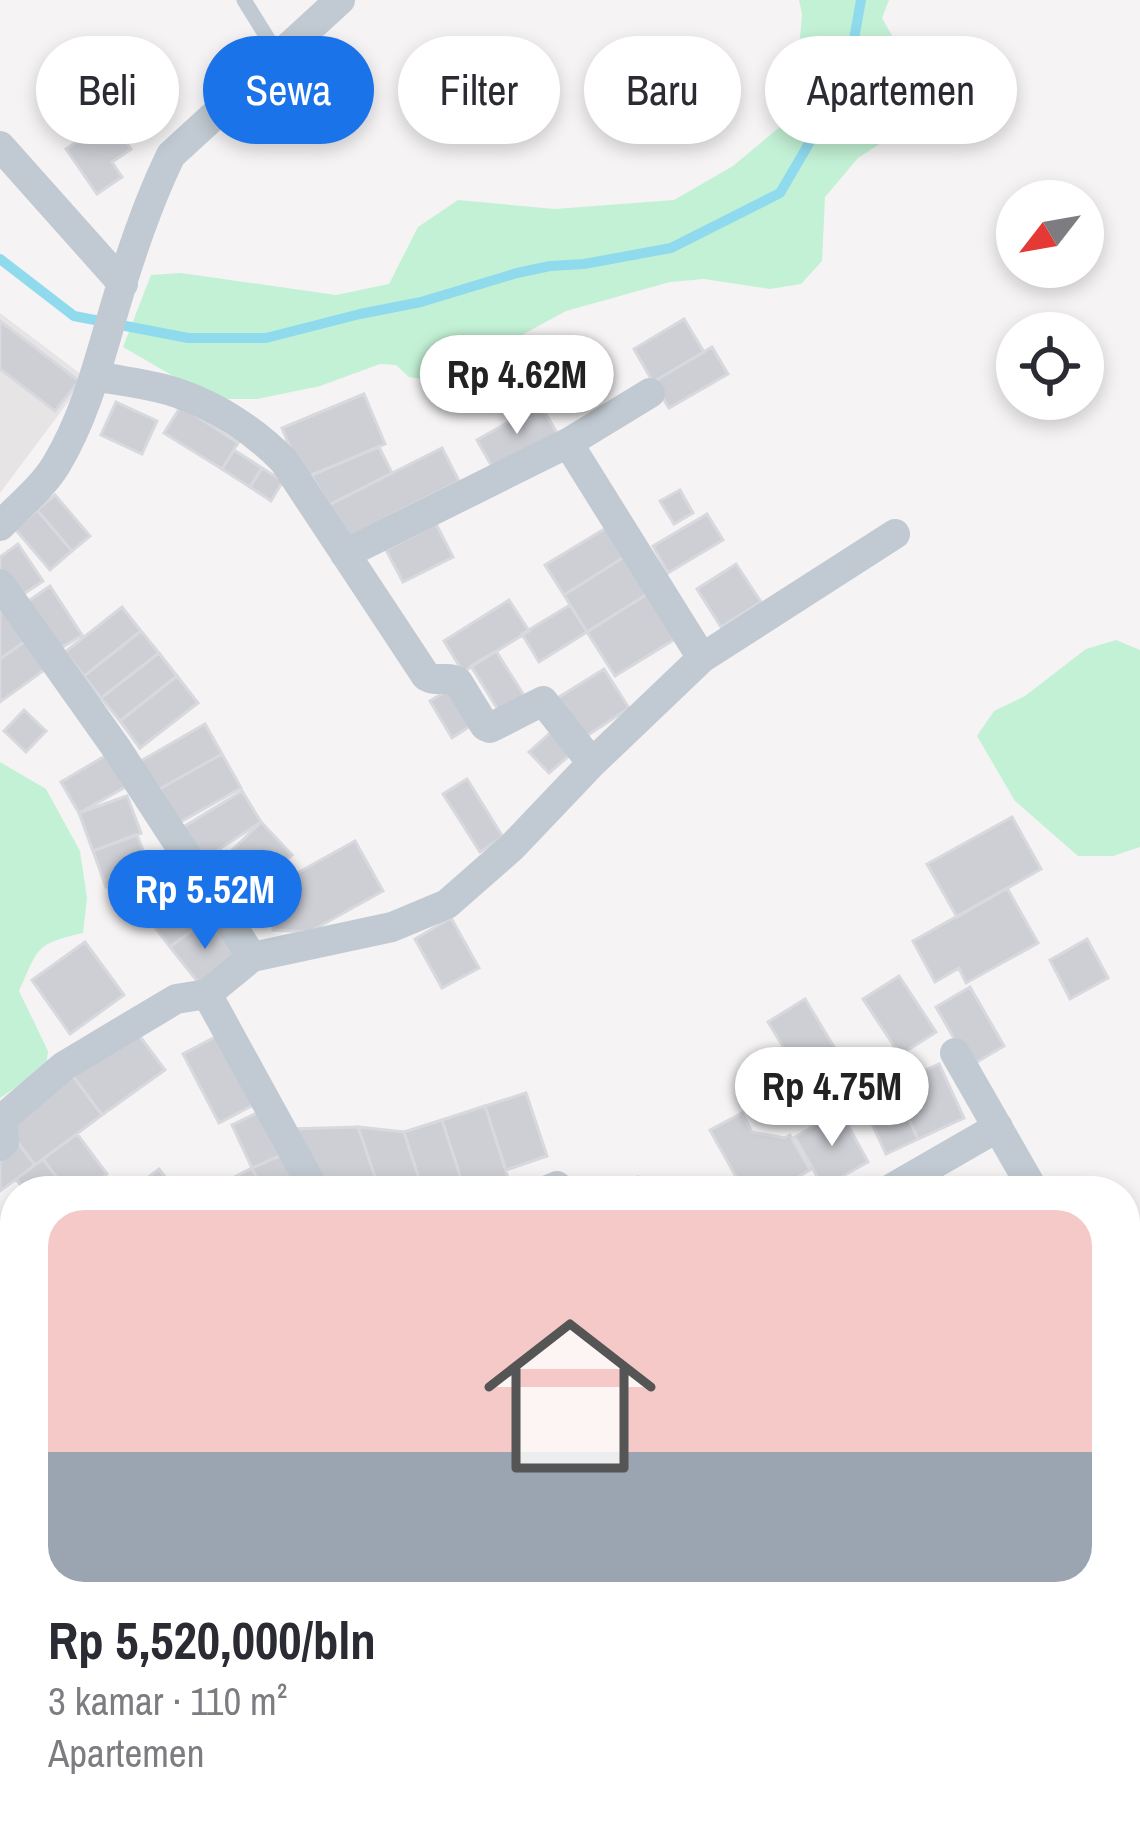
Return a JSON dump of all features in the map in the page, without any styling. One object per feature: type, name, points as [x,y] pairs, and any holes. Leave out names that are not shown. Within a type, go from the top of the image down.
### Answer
[{"type":"street","points":[[299,36],[340,0]]},
{"type":"street","points":[[0,526],[54,469],[82,413],[159,178],[171,155],[203,125]]},
{"type":"street","points":[[0,146],[119,294]]},
{"type":"street","points":[[99,362],[179,393],[247,428],[284,460],[426,676],[458,682],[490,728],[543,700],[592,763]]},
{"type":"street","points":[[345,554],[568,443],[650,393]]},
{"type":"street","points":[[568,443],[702,658]]},
{"type":"street","points":[[0,1146],[4,1142],[2,1118],[64,1066],[176,999],[207,994],[252,956],[392,927],[447,904],[512,847],[702,658],[895,534]]},
{"type":"street","points":[[0,584],[117,749],[252,956]]},
{"type":"street","points":[[207,994],[307,1176]]},
{"type":"street","points":[[955,1053],[1026,1176]]},
{"type":"street","points":[[913,1176],[998,1127]]},
{"type":"lane","points":[[244,0],[266,36]]},
{"type":"shaded area","points":[[0,313],[86,378],[0,493]]},
{"type":"green space","points":[[799,0],[889,0],[882,18],[892,36],[800,36]]},
{"type":"green space","points":[[765,139],[765,144],[879,144],[858,158],[825,197],[822,261],[801,284],[770,289],[704,279],[670,282],[566,311],[485,355],[448,383],[409,377],[396,365],[380,364],[320,386],[257,399],[227,399],[180,380],[123,347],[151,275],[181,273],[336,295],[389,284],[418,227],[458,200],[555,209],[674,200],[733,166]]},
{"type":"green space","points":[[1116,640],[1140,650],[1140,847],[1113,856],[1078,856],[1015,801],[977,736],[994,711],[1025,696],[1086,649]]},
{"type":"green space","points":[[0,762],[46,789],[80,851],[87,898],[83,933],[40,950],[19,991],[48,1051],[46,1067],[0,1098]]},
{"type":"building","points":[[74,144],[128,144],[131,149],[112,162],[122,177],[97,194],[66,149]]},
{"type":"building","points":[[684,319],[704,352],[653,382],[634,349]]},
{"type":"building","points":[[0,321],[79,381],[55,411],[0,369]]},
{"type":"building","points":[[712,347],[728,374],[669,408],[653,382]]},
{"type":"building","points":[[364,394],[385,444],[303,479],[282,428]]},
{"type":"building","points":[[116,402],[157,421],[142,454],[101,435]]},
{"type":"building","points":[[540,404],[557,433],[494,470],[477,440]]},
{"type":"building","points":[[181,406],[238,443],[222,469],[164,433]]},
{"type":"building","points":[[379,447],[392,473],[329,505],[311,475]]},
{"type":"building","points":[[442,448],[459,481],[345,539],[329,505]]},
{"type":"building","points":[[234,450],[262,468],[250,487],[222,469]]},
{"type":"building","points":[[262,468],[283,481],[271,501],[250,487]]},
{"type":"building","points":[[680,490],[693,513],[674,524],[660,501]]},
{"type":"building","points":[[55,495],[90,536],[72,551],[37,510]]},
{"type":"building","points":[[37,510],[72,551],[50,570],[15,529]]},
{"type":"building","points":[[707,514],[723,540],[668,573],[653,546]]},
{"type":"building","points":[[436,524],[453,557],[403,582],[386,550]]},
{"type":"building","points":[[611,525],[629,554],[564,595],[545,565]]},
{"type":"building","points":[[18,544],[43,581],[16,599],[0,576],[0,557]]},
{"type":"building","points":[[629,554],[652,591],[587,632],[564,595]]},
{"type":"building","points":[[736,564],[761,602],[721,627],[697,589]]},
{"type":"building","points":[[50,586],[82,635],[58,650],[27,602]]},
{"type":"building","points":[[652,591],[680,636],[615,676],[587,632]]},
{"type":"building","points":[[509,600],[529,631],[463,672],[444,641]]},
{"type":"building","points":[[570,605],[587,632],[539,662],[522,634]]},
{"type":"building","points":[[122,607],[141,631],[84,676],[65,652]]},
{"type":"building","points":[[5,608],[27,640],[0,659],[0,611]]},
{"type":"building","points":[[141,631],[159,653],[101,698],[84,676]]},
{"type":"building","points":[[27,640],[47,668],[0,702],[0,659]]},
{"type":"building","points":[[496,651],[525,697],[500,713],[471,666]]},
{"type":"building","points":[[159,653],[177,676],[120,721],[101,698]]},
{"type":"building","points":[[604,669],[629,708],[582,739],[556,699]]},
{"type":"building","points":[[177,676],[198,703],[140,748],[120,721]]},
{"type":"building","points":[[451,688],[473,724],[452,738],[430,701]]},
{"type":"building","points":[[24,710],[46,731],[26,752],[4,731]]},
{"type":"building","points":[[205,724],[222,754],[156,791],[139,762]]},
{"type":"building","points":[[551,732],[571,754],[549,773],[529,752]]},
{"type":"building","points":[[110,753],[129,785],[79,813],[61,782]]},
{"type":"building","points":[[222,754],[241,788],[175,825],[156,791]]},
{"type":"building","points":[[467,779],[503,837],[480,852],[443,794]]},
{"type":"building","points":[[242,791],[261,822],[201,861],[180,829]]},
{"type":"building","points":[[127,796],[141,833],[93,851],[79,813]]},
{"type":"building","points":[[1012,817],[1041,869],[957,917],[927,864]]},
{"type":"building","points":[[261,822],[292,855],[250,898],[217,865]]},
{"type":"building","points":[[137,835],[151,871],[106,887],[93,851]]},
{"type":"building","points":[[355,841],[383,891],[309,932],[273,930],[275,882]]},
{"type":"building","points":[[165,860],[185,887],[147,917],[126,890]]},
{"type":"building","points":[[190,884],[213,914],[170,947],[147,917]]},
{"type":"building","points":[[1007,888],[1038,943],[966,983],[959,968],[935,982],[913,941]]},
{"type":"building","points":[[209,918],[239,957],[201,986],[170,947]]},
{"type":"building","points":[[451,918],[479,968],[442,988],[415,939]]},
{"type":"building","points":[[1087,939],[1108,978],[1070,999],[1050,960]]},
{"type":"building","points":[[85,942],[124,995],[70,1034],[32,980]]},
{"type":"building","points":[[899,976],[936,1032],[900,1055],[863,999]]},
{"type":"building","points":[[970,987],[1004,1046],[970,1066],[936,1007]]},
{"type":"building","points":[[805,999],[848,1070],[811,1092],[768,1022]]},
{"type":"building","points":[[135,1030],[165,1070],[102,1115],[73,1076]]},
{"type":"building","points":[[219,1035],[255,1104],[219,1123],[183,1054]]},
{"type":"building","points":[[939,1064],[964,1118],[918,1139],[893,1085]]},
{"type":"building","points":[[73,1076],[102,1115],[35,1165],[5,1126]]},
{"type":"building","points":[[893,1085],[918,1139],[886,1154],[861,1100]]},
{"type":"building","points":[[526,1093],[547,1156],[506,1170],[485,1106]]},
{"type":"building","points":[[485,1106],[507,1176],[460,1176],[442,1120]]},
{"type":"building","points":[[840,1111],[868,1162],[843,1176],[817,1176],[795,1137]]},
{"type":"building","points":[[259,1112],[280,1156],[252,1168],[232,1125]]},
{"type":"building","points":[[742,1113],[752,1132],[790,1135],[810,1170],[799,1176],[736,1176],[710,1130]]},
{"type":"building","points":[[442,1120],[460,1176],[418,1176],[404,1132]]},
{"type":"building","points":[[358,1127],[375,1176],[317,1176],[289,1129]]},
{"type":"building","points":[[358,1127],[404,1132],[418,1176],[375,1176]]},
{"type":"building","points":[[77,1134],[107,1174],[56,1176],[43,1159]]},
{"type":"building","points":[[17,1142],[35,1165],[20,1176],[0,1176],[0,1154]]},
{"type":"building","points":[[286,1153],[297,1176],[256,1176],[252,1168]]},
{"type":"building","points":[[43,1159],[56,1176],[20,1176]]},
{"type":"waterway","points":[[0,259],[74,316],[188,338],[266,338],[421,302],[517,273],[671,248],[780,193],[838,94],[850,62],[861,0]]}]
